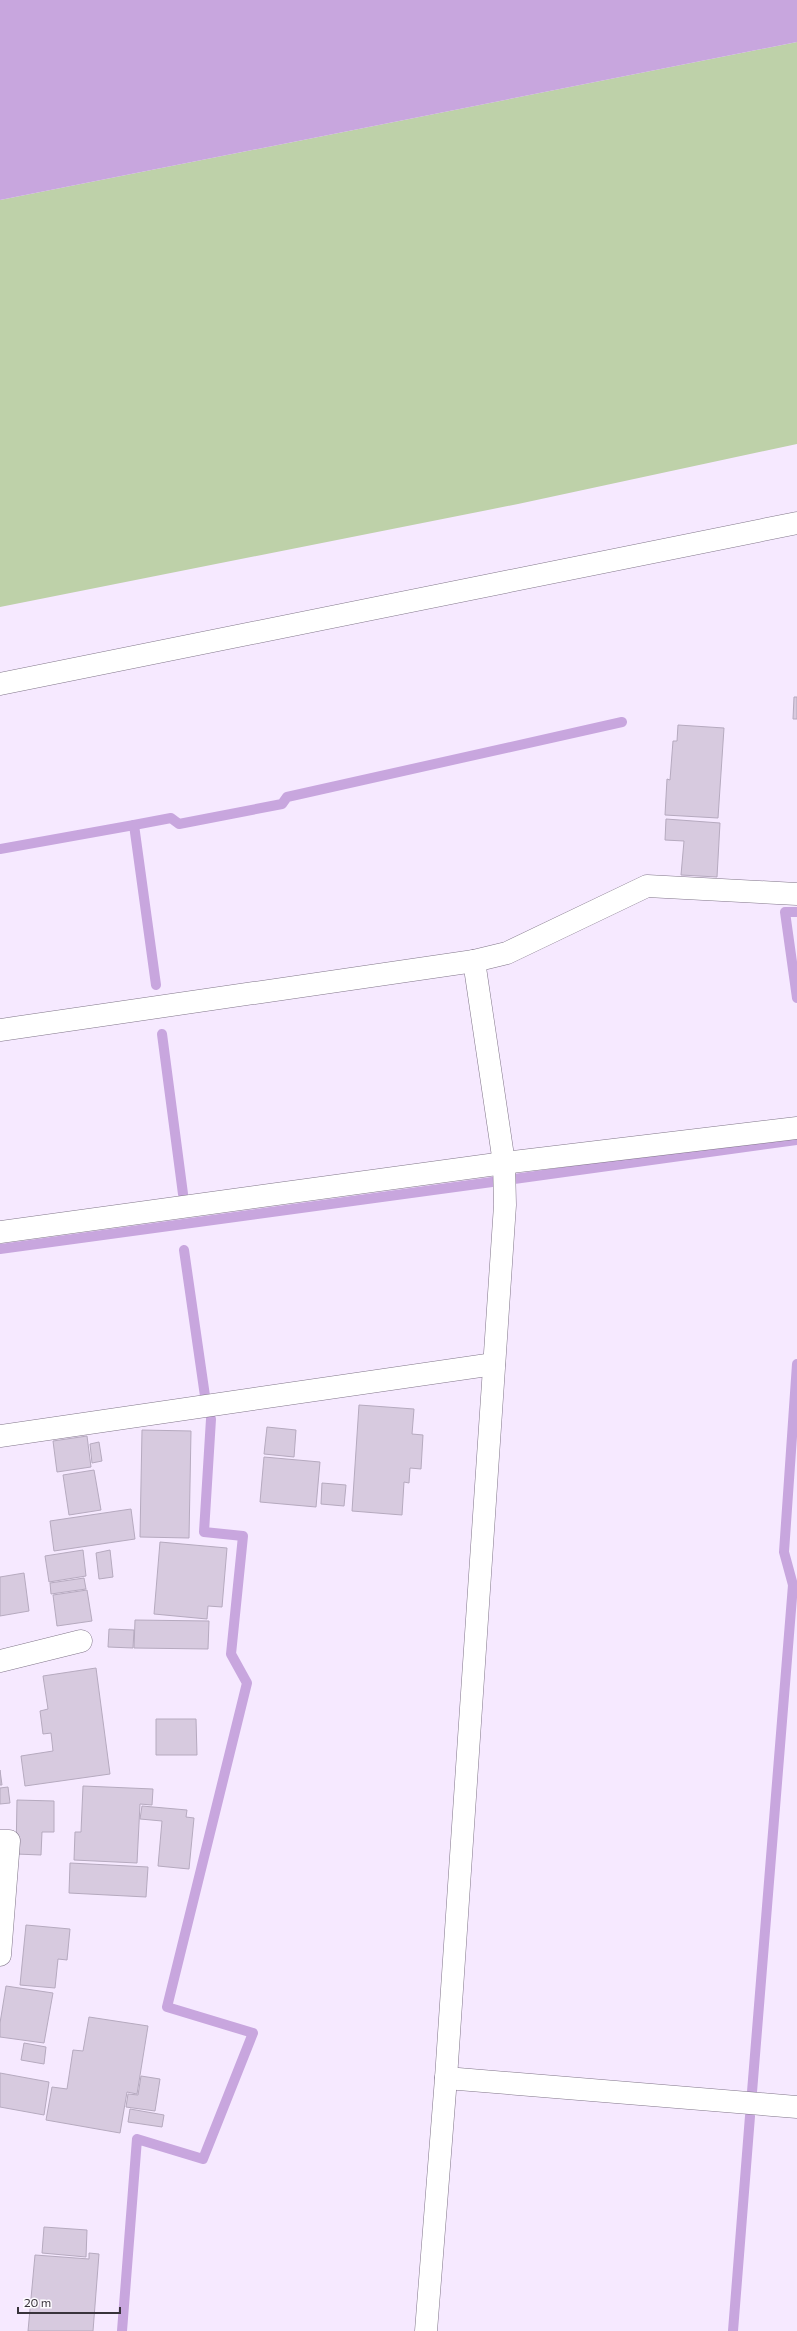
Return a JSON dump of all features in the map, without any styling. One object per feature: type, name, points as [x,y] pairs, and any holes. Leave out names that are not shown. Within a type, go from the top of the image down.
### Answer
[{"type":"street","points":[[0,684],[797,523]]},
{"type":"street","points":[[0,1030],[474,960],[507,953],[647,886],[797,894]]},
{"type":"street","points":[[426,2331],[446,2078],[505,1205],[504,1163],[474,960]]},
{"type":"street","points":[[0,1232],[504,1163],[797,1128]]},
{"type":"street","points":[[0,1436],[494,1364]]},
{"type":"street","points":[[0,1661],[80,1642]]},
{"type":"street","points":[[0,1841],[9,1842],[0,1955]]},
{"type":"street","points":[[446,2078],[797,2107]]},
{"type":"green space","points":[[797,42],[797,444],[518,504],[0,607],[0,200]]},
{"type":"shaded area","points":[[0,0],[797,0],[797,42],[0,200]]},
{"type":"building","points":[[794,697],[797,697],[797,719],[793,719]]},
{"type":"building","points":[[678,725],[724,728],[718,818],[665,815],[667,779],[670,780],[673,741],[677,741]]},
{"type":"building","points":[[666,819],[720,823],[717,877],[681,875],[684,841],[665,840]]},
{"type":"building","points":[[359,1405],[414,1409],[412,1434],[423,1435],[421,1469],[410,1468],[409,1483],[404,1482],[402,1515],[352,1511]]},
{"type":"building","points":[[267,1427],[296,1430],[294,1457],[264,1454]]},
{"type":"building","points":[[142,1430],[191,1431],[189,1538],[140,1537]]},
{"type":"building","points":[[87,1436],[91,1467],[57,1472],[53,1441]]},
{"type":"building","points":[[99,1442],[102,1461],[92,1463],[90,1444]]},
{"type":"building","points":[[264,1457],[320,1462],[316,1507],[260,1502]]},
{"type":"building","points":[[94,1470],[101,1510],[69,1515],[63,1475]]},
{"type":"building","points":[[322,1483],[346,1485],[344,1506],[321,1504]]},
{"type":"building","points":[[131,1509],[135,1539],[54,1551],[50,1521]]},
{"type":"building","points":[[160,1542],[227,1548],[222,1607],[208,1606],[207,1619],[154,1614]]},
{"type":"building","points":[[83,1550],[86,1576],[49,1582],[45,1556]]},
{"type":"building","points":[[110,1550],[113,1577],[99,1579],[96,1553]]},
{"type":"building","points":[[24,1573],[29,1611],[0,1616],[0,1577]]},
{"type":"building","points":[[84,1578],[86,1589],[51,1594],[50,1583]]},
{"type":"building","points":[[87,1590],[92,1621],[57,1626],[53,1595]]},
{"type":"building","points":[[135,1620],[209,1621],[208,1649],[134,1648]]},
{"type":"building","points":[[109,1629],[134,1630],[133,1648],[108,1647]]},
{"type":"building","points":[[96,1668],[110,1774],[25,1786],[21,1756],[53,1751],[51,1733],[43,1734],[40,1711],[48,1709],[43,1676]]},
{"type":"building","points":[[156,1719],[196,1719],[197,1755],[156,1755]]},
{"type":"building","points":[[0,1770],[2,1785],[0,1785]]},
{"type":"building","points":[[83,1786],[153,1789],[152,1805],[140,1804],[137,1863],[74,1860],[75,1832],[81,1832]]},
{"type":"building","points":[[8,1787],[10,1803],[0,1804],[0,1788]]},
{"type":"building","points":[[17,1800],[54,1801],[54,1832],[42,1832],[41,1855],[16,1854]]},
{"type":"building","points":[[142,1806],[187,1810],[186,1817],[194,1818],[189,1869],[158,1866],[162,1821],[140,1819]]},
{"type":"building","points":[[70,1863],[148,1867],[146,1897],[69,1893]]},
{"type":"building","points":[[26,1925],[70,1929],[67,1960],[58,1959],[55,1988],[20,1985]]},
{"type":"building","points":[[6,1986],[53,1993],[44,2043],[0,2037],[0,2023]]},
{"type":"building","points":[[89,2017],[148,2026],[137,2094],[127,2092],[120,2133],[46,2120],[52,2087],[67,2089],[73,2050],[83,2051]]},
{"type":"building","points":[[24,2043],[46,2047],[44,2064],[21,2060]]},
{"type":"building","points":[[0,2073],[49,2082],[44,2115],[0,2107]]},
{"type":"building","points":[[141,2076],[160,2079],[155,2111],[126,2107],[128,2094],[138,2095]]},
{"type":"building","points":[[130,2109],[164,2115],[162,2127],[128,2122]]},
{"type":"building","points":[[44,2227],[87,2230],[86,2257],[42,2253]]},
{"type":"building","points":[[89,2253],[99,2254],[93,2331],[28,2331],[35,2255],[89,2259]]},
{"type":"waterway","points":[[134,825],[171,818],[179,824],[282,804],[287,797],[622,722]]},
{"type":"waterway","points":[[0,849],[134,825],[156,985]]},
{"type":"waterway","points":[[797,912],[785,912],[797,998]]},
{"type":"waterway","points":[[162,1034],[183,1194]]},
{"type":"waterway","points":[[514,1179],[797,1140]]},
{"type":"waterway","points":[[0,1249],[492,1182]]},
{"type":"waterway","points":[[184,1250],[205,1396]]},
{"type":"waterway","points":[[752,2092],[793,1585],[784,1552],[797,1364]]},
{"type":"waterway","points":[[122,2331],[137,2139],[203,2159],[253,2033],[167,2007],[247,1683],[231,1654],[243,1536],[204,1532],[211,1419]]},
{"type":"waterway","points":[[733,2331],[750,2116]]}]
